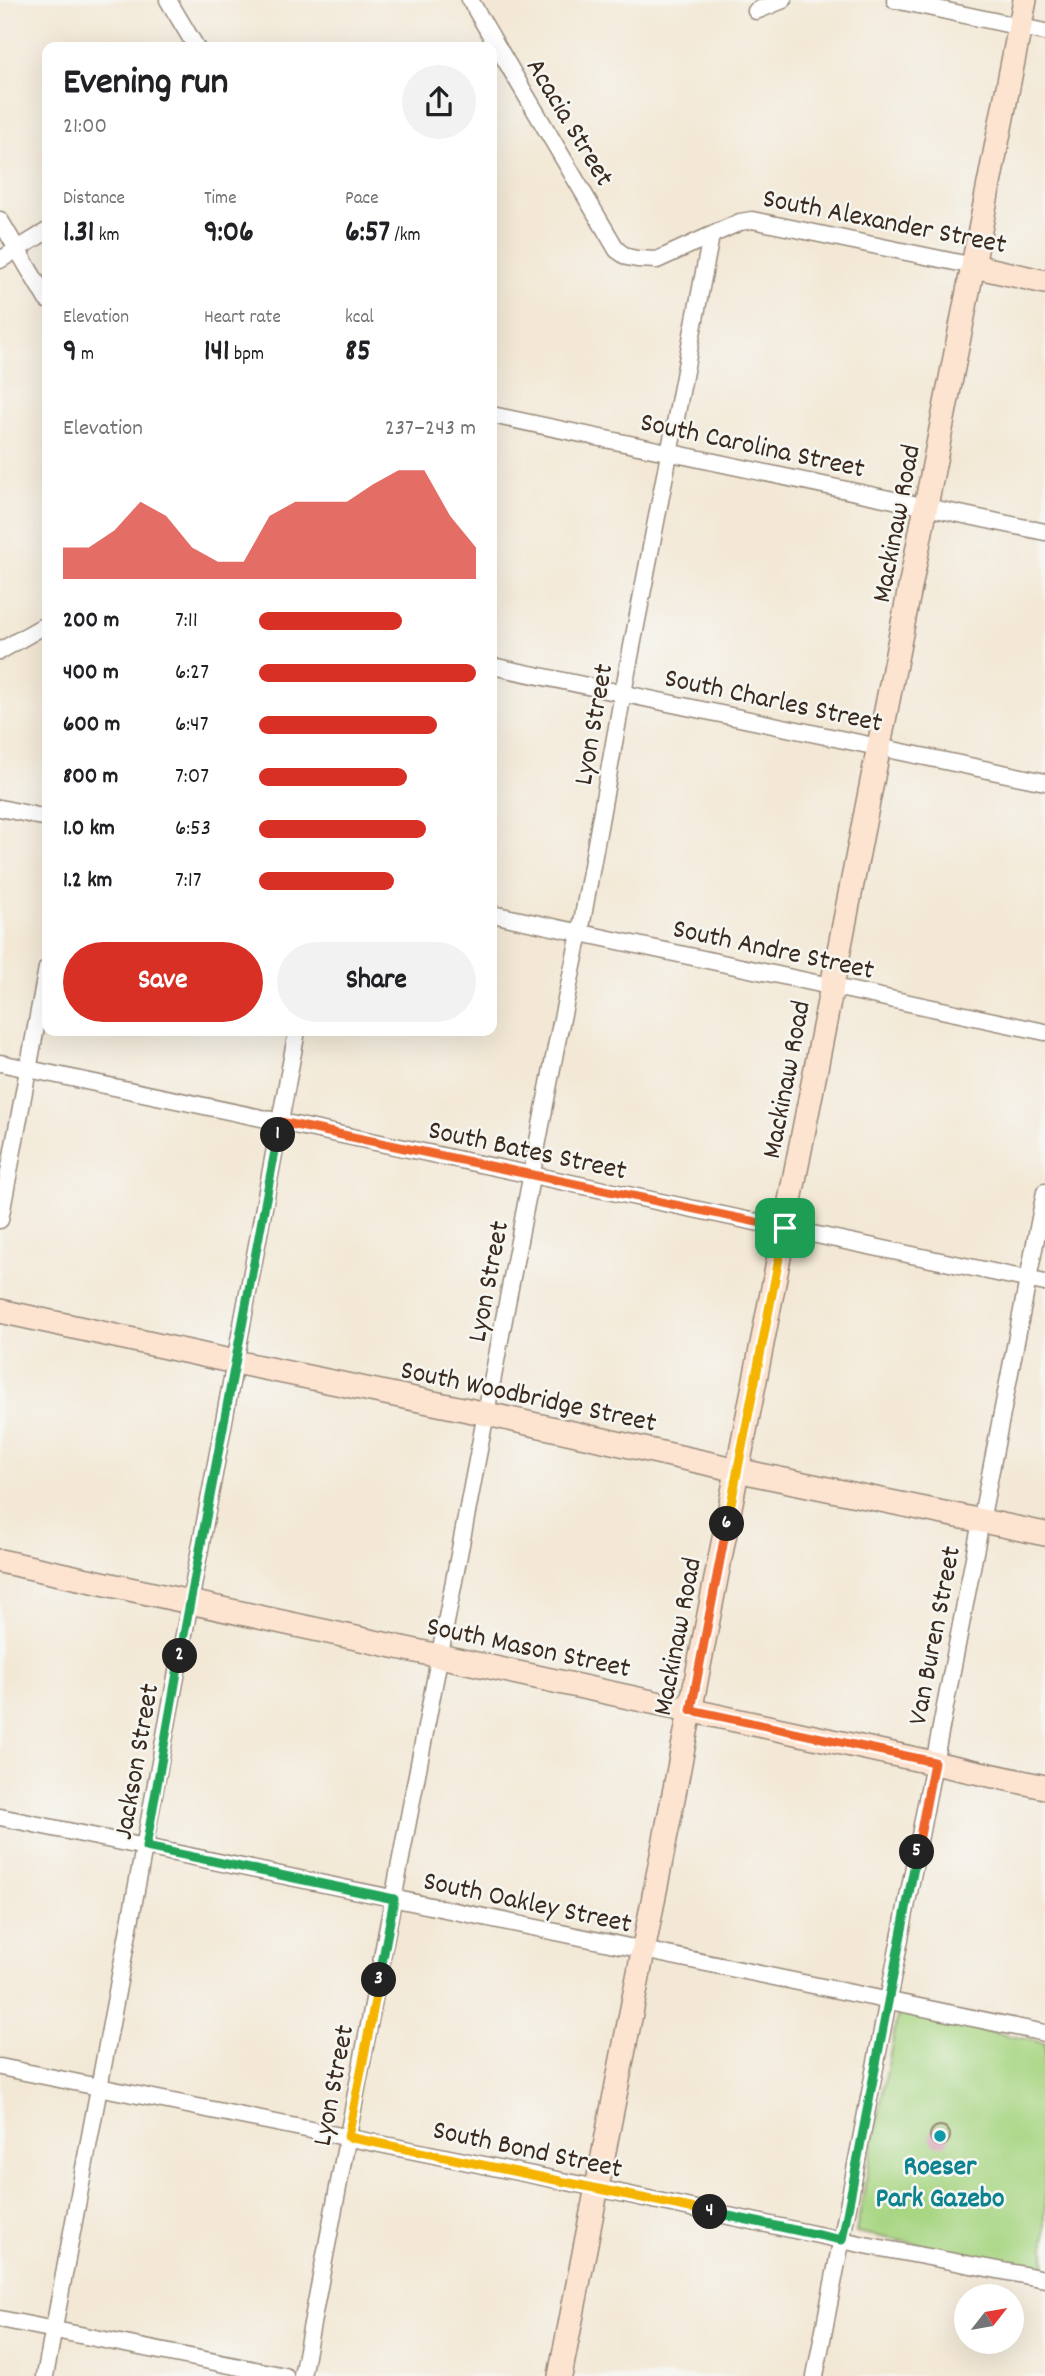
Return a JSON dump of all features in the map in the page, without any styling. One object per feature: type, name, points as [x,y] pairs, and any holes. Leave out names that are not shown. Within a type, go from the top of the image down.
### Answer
[{"type":"street","points":[[169,0],[193,42]]},
{"type":"street","name":"Acacia Street","points":[[470,0],[495,42]]},
{"type":"street","points":[[756,11],[783,0]]},
{"type":"street","points":[[895,0],[1045,32]]},
{"type":"street","name":"Mackinaw Road","points":[[560,2376],[1025,0]]},
{"type":"street","name":"Acacia Street","points":[[497,46],[617,250],[627,257],[637,259]]},
{"type":"street","points":[[0,220],[42,292]]},
{"type":"street","name":"South Alexander Street","points":[[637,259],[657,260],[740,222],[752,220],[1045,282]]},
{"type":"street","points":[[0,260],[42,234]]},
{"type":"street","name":"Lyon Street","points":[[302,2376],[580,933],[711,236]]},
{"type":"street","name":"South Carolina Street","points":[[497,416],[1045,532]]},
{"type":"street","points":[[0,651],[42,627]]},
{"type":"street","name":"South Charles Street","points":[[497,667],[1045,782]]},
{"type":"street","points":[[0,808],[42,817]]},
{"type":"street","name":"South Andre Street","points":[[497,915],[1045,1032]]},
{"type":"street","points":[[0,1220],[42,993]]},
{"type":"street","name":"Jackson Street","points":[[46,2376],[296,1036]]},
{"type":"street","name":"South Bates Street","points":[[0,1063],[1045,1283]]},
{"type":"street","name":"Van Buren Street","points":[[815,2376],[1045,1192]]},
{"type":"street","name":"South Woodbridge Street","points":[[0,1311],[1045,1534]]},
{"type":"street","name":"South Mason Street","points":[[0,1561],[1045,1787]]},
{"type":"street","name":"South Oakley Street","points":[[0,1817],[1045,2033]]},
{"type":"street","name":"South Bond Street","points":[[0,2067],[842,2240],[1045,2279]]},
{"type":"street","points":[[0,2319],[285,2376]]},
{"type":"green space","points":[[898,2013],[1045,2043],[1045,2269],[856,2232]]},
{"type":"building","name":"Roeser Park Gazebo","points":[[940,2126],[947,2129],[950,2136],[947,2143],[940,2146],[933,2143],[930,2136],[933,2129]]},
{"type":"place","name":"Roeser Park Gazebo","points":[[940,2136]]},
{"type":"route","points":[[281,1122],[785,1228],[691,1710],[934,1762],[842,2240],[348,2137],[394,1899],[146,1847],[189,1603],[281,1122]]}]
